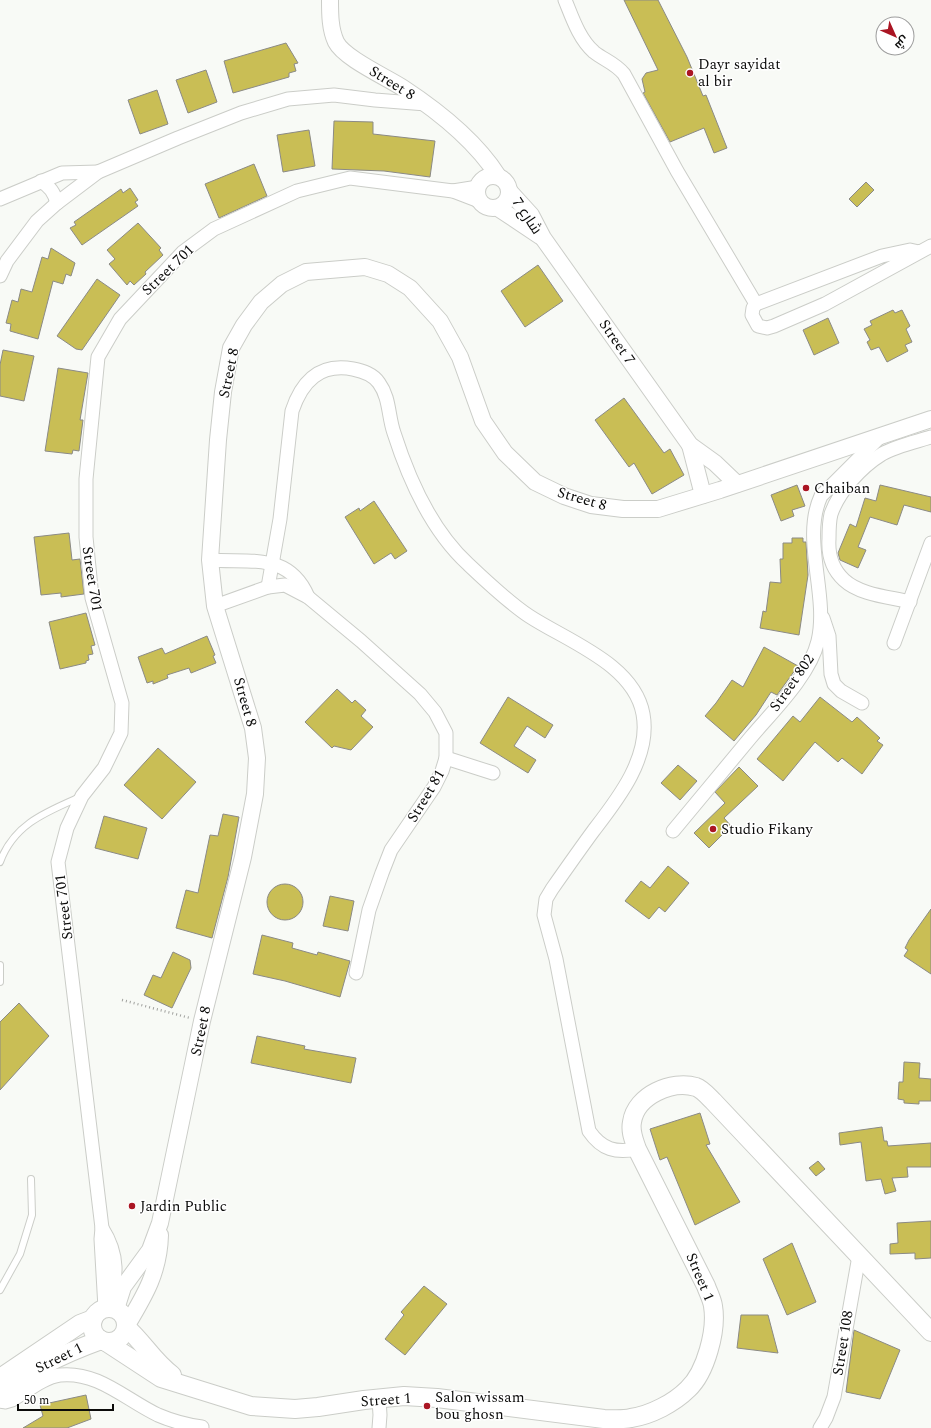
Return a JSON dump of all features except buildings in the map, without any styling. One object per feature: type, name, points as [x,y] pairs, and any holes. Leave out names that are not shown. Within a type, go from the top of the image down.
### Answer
[{"type":"main road","name":"Street 1","points":[[0,1394],[39,1367],[60,1356],[103,1341],[154,1375],[251,1406],[270,1408],[318,1407],[404,1396],[437,1398],[604,1419],[631,1418],[650,1413],[670,1402],[688,1388],[702,1369],[710,1348],[713,1327],[713,1306],[706,1286],[638,1149],[632,1133],[631,1123],[639,1106],[664,1087],[678,1084],[697,1087],[713,1101],[931,1332]]},
{"type":"main road","name":"Street 1","points":[[0,1378],[80,1324],[106,1311]]},
{"type":"main road","points":[[106,1311],[124,1315],[127,1327],[121,1338],[111,1342],[103,1341],[93,1331],[106,1311]]},
{"type":"main road","name":"Street 1","points":[[127,1327],[153,1358],[181,1384]]},
{"type":"street","name":"Street 8","points":[[330,0],[330,20],[333,33],[336,42],[344,52],[383,75],[426,104],[461,133],[489,163],[498,176]]},
{"type":"street","points":[[565,0],[585,42],[599,56],[618,67],[624,74],[676,171],[756,304]]},
{"type":"street","points":[[0,276],[7,261],[36,221],[98,172],[241,113],[288,99],[334,94],[375,100],[426,104]]},
{"type":"street","points":[[480,153],[480,190],[484,206],[491,209],[498,208],[504,205],[509,199],[510,192],[508,185],[504,179],[498,176],[489,177],[480,190]]},
{"type":"street","points":[[0,199],[62,173],[98,172]]},
{"type":"street","name":"Street 701","points":[[106,1311],[116,1275],[116,1266],[112,1248],[102,1228],[58,862],[67,828],[82,796],[104,768],[121,732],[122,703],[92,598],[86,537],[86,479],[98,357],[120,319],[183,252],[214,229],[297,191],[350,178],[453,191],[480,190]]},
{"type":"street","points":[[41,182],[52,190],[57,203]]},
{"type":"street","name":"شارع 7","points":[[510,192],[531,216],[543,238]]},
{"type":"street","name":"شارع 7","points":[[498,208],[543,238]]},
{"type":"street","name":"Street 7","points":[[543,238],[690,445]]},
{"type":"street","points":[[918,252],[910,250],[882,256],[756,304],[753,308],[752,315],[755,323],[763,328],[774,326],[825,304],[931,246]]},
{"type":"street","name":"Street 8","points":[[106,1311],[150,1250],[160,1223],[202,1021],[243,857],[255,794],[257,758],[253,728],[215,606],[210,560],[218,440],[231,348],[244,325],[261,302],[282,284],[306,272],[365,267],[388,274],[410,288],[440,320],[460,357],[483,421],[505,453],[535,482],[564,496],[591,505],[622,509],[658,509],[737,484],[884,433],[931,419]]},
{"type":"street","points":[[268,586],[273,563],[288,459],[292,411],[296,398],[304,384],[326,369],[344,368],[369,374],[378,380],[385,391],[393,433],[403,459],[424,503],[454,550],[528,615],[571,640],[616,670],[637,694],[644,715],[643,740],[637,763],[624,790],[552,889],[546,900],[544,915],[556,959],[589,1131],[597,1143],[605,1147],[627,1151],[638,1149]]},
{"type":"street","name":"Street 802","points":[[673,831],[771,714],[803,673],[813,656],[818,640],[820,608],[815,547],[816,507],[821,496],[884,433]]},
{"type":"street","points":[[910,602],[862,590],[845,581],[837,573],[832,563],[828,548],[830,516],[842,493],[873,461],[890,450],[931,436]]},
{"type":"street","points":[[690,445],[737,484]]},
{"type":"street","points":[[690,445],[703,495]]},
{"type":"street","points":[[894,643],[931,543]]},
{"type":"street","name":"Street 81","points":[[210,560],[273,563],[295,576],[303,586],[308,597]]},
{"type":"street","name":"Street 81","points":[[215,606],[268,586],[285,585],[308,597],[361,641],[420,694],[436,712],[446,733],[446,758],[442,771],[434,787],[391,850],[382,872],[369,910],[356,973]]},
{"type":"street","points":[[820,608],[828,636],[831,674],[834,684],[841,691],[862,704]]},
{"type":"street","points":[[446,758],[493,773]]},
{"type":"street","name":"Street 8","points":[[127,1327],[152,1281],[159,1253],[160,1223]]},
{"type":"street","name":"Street 108","points":[[820,1428],[826,1418],[834,1397],[859,1256]]},
{"type":"street","points":[[0,1401],[5,1402],[12,1400],[50,1378],[60,1375],[72,1375],[106,1384],[158,1415],[189,1426],[202,1427]]},
{"type":"street","points":[[379,1399],[379,1428]]},
{"type":"lane","points":[[0,862],[4,851],[19,831],[39,815],[82,796]]},
{"type":"lane","points":[[0,965],[0,982]]},
{"type":"lane","points":[[0,1290],[20,1254],[32,1215],[31,1179]]},
{"type":"path","points":[[122,1000],[202,1021]]},
{"type":"place","name":"Dayr sayidat al bir","points":[[690,73]]},
{"type":"place","name":"Chaiban","points":[[806,488]]},
{"type":"place","name":"Studio Fikany","points":[[713,829]]},
{"type":"place","name":"Jardin Public","points":[[132,1206]]},
{"type":"place","name":"Salon wissam bou ghosn","points":[[427,1406]]}]
